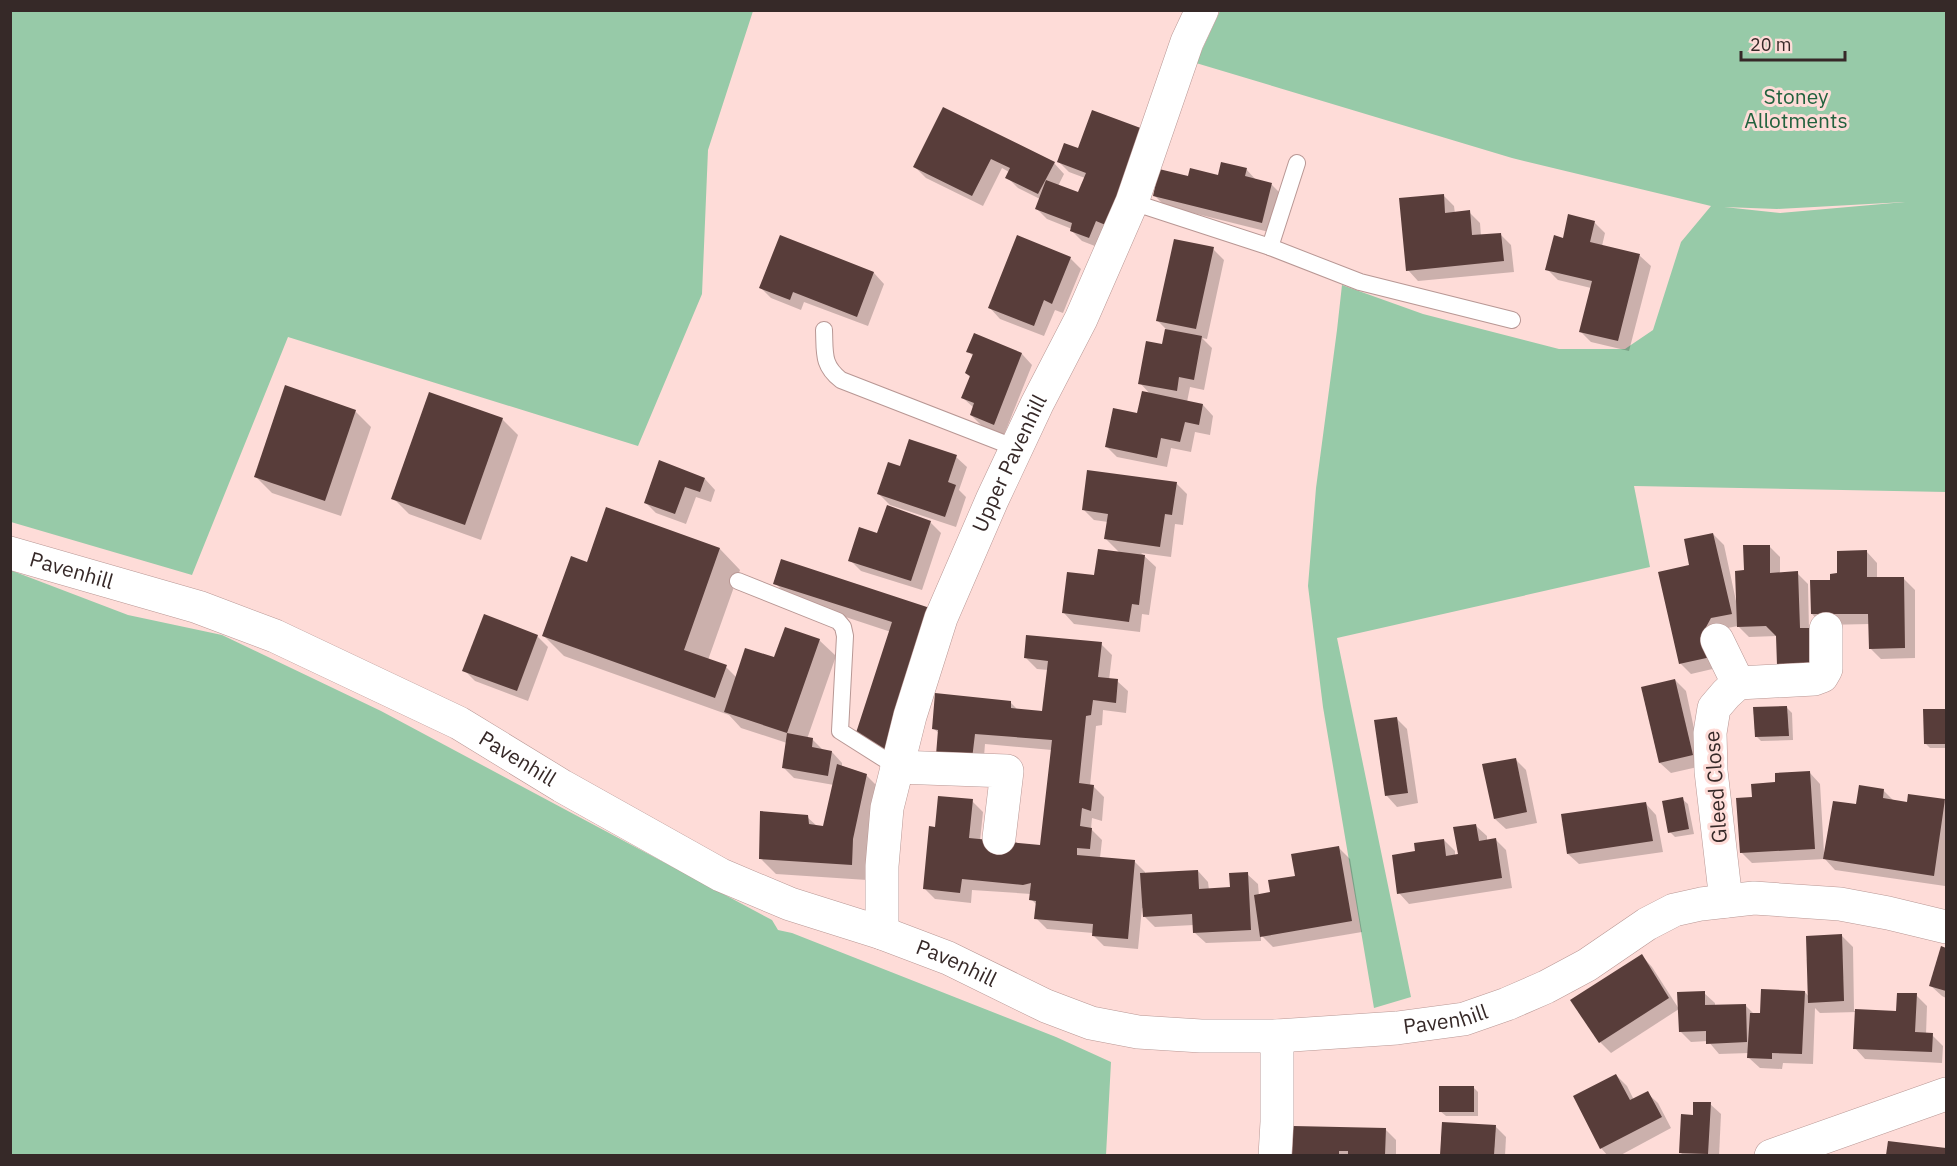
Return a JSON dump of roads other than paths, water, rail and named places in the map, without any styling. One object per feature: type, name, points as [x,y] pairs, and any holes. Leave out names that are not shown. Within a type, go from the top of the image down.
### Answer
[{"type":"street","name":"Upper Pavenhill","points":[[882,933],[882,866],[887,808],[941,618],[1016,448],[1081,319],[1132,202],[1187,42],[1202,10]]},
{"type":"street","name":"Pavenhill","points":[[10,553],[198,607],[275,636],[459,723],[562,786],[721,875],[790,904],[882,933],[948,958],[1046,1006],[1091,1023],[1138,1032],[1201,1036],[1277,1036],[1397,1028],[1445,1022],[1474,1016],[1508,1004],[1587,965],[1647,924],[1674,910],[1701,903],[1754,898],[1840,903],[1947,927]]},
{"type":"street","points":[[1717,640],[1738,683],[1814,679],[1822,676],[1826,669],[1826,629]]},
{"type":"street","name":"Gleed Close","points":[[1726,901],[1710,733],[1714,708],[1738,683]]},
{"type":"street","points":[[897,767],[1007,771],[999,838]]},
{"type":"street","points":[[1275,1155],[1277,1036]]},
{"type":"street","points":[[1785,1153],[1947,1094]]},
{"type":"lane","points":[[1270,247],[1297,163]]},
{"type":"lane","points":[[1132,202],[1270,247],[1365,284],[1512,320]]},
{"type":"lane","points":[[824,330],[826,363],[841,380],[1016,448]]},
{"type":"lane","points":[[738,581],[838,621],[843,627],[845,636],[840,731],[897,767]]},
{"type":"park label","name":"Stoney Allotments","points":[[1796,109]]}]
